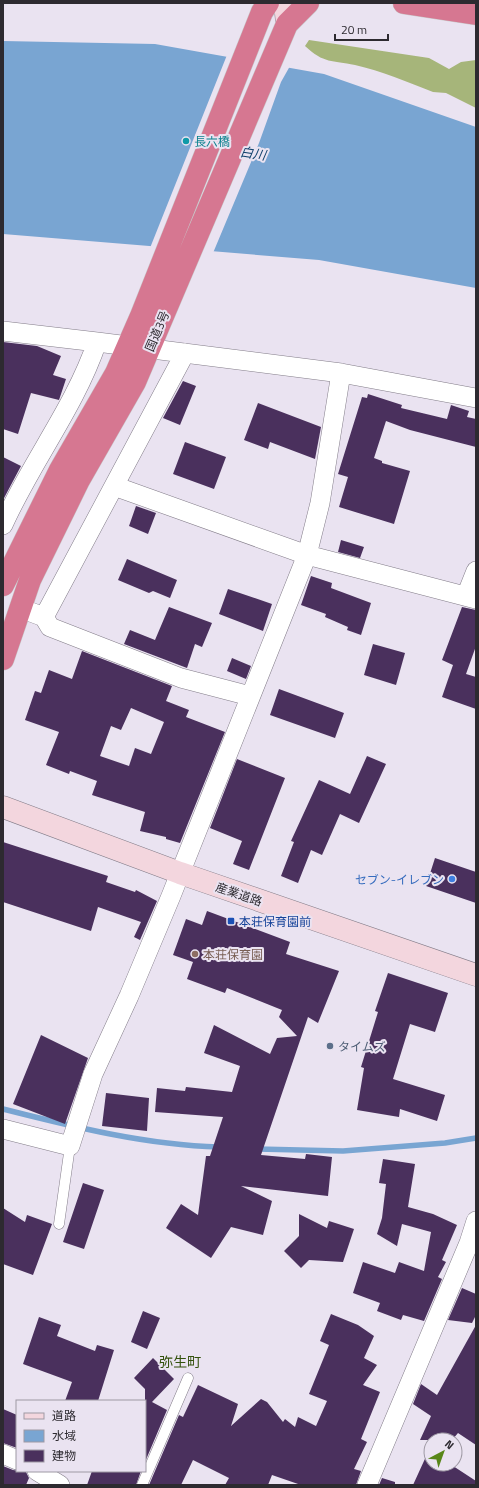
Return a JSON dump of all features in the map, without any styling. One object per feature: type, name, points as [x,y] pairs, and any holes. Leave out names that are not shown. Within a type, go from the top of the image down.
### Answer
[{"type":"highway","points":[[404,3],[469,13]]},
{"type":"highway","name":"国道3号","points":[[5,575],[60,470],[116,373],[141,316],[262,6]]},
{"type":"highway","name":"国道3号","points":[[3,659],[30,580],[75,487],[135,382],[150,349],[292,12]]},
{"type":"street","points":[[434,3],[469,13]]},
{"type":"street","points":[[3,332],[98,342],[341,373],[476,398]]},
{"type":"street","points":[[3,524],[13,501],[88,370],[98,342]]},
{"type":"street","points":[[44,617],[185,353]]},
{"type":"street","points":[[3,1129],[71,1142],[93,1074],[129,996],[180,873],[307,555],[320,504],[341,373]]},
{"type":"street","points":[[114,486],[307,555],[471,598],[476,571]]},
{"type":"street","points":[[20,608],[44,617],[50,627],[181,678],[250,696]]},
{"type":"street","name":"産業道路","points":[[3,807],[180,873],[476,975]]},
{"type":"street","points":[[367,1485],[472,1244],[476,1221]]},
{"type":"street","points":[[3,1454],[16,1460]]},
{"type":"street","points":[[40,1472],[60,1485]]},
{"type":"lane","points":[[59,1224],[71,1142]]},
{"type":"lane","points":[[142,1485],[188,1378]]},
{"type":"green space","points":[[309,40],[429,58],[449,69],[461,62],[476,60],[476,108],[446,93],[433,92],[365,67],[323,59],[305,46]]},
{"type":"water","name":"白川","points":[[3,41],[155,44],[324,74],[476,127],[476,288],[319,260],[3,234]]},
{"type":"pier","name":"長六橋","points":[[227,55],[290,66],[281,82],[259,143],[213,253],[150,248]]},
{"type":"building","points":[[3,342],[37,346],[61,356],[53,375],[66,379],[59,400],[31,393],[18,434],[3,429]]},
{"type":"building","points":[[183,381],[196,386],[180,425],[163,418]]},
{"type":"building","points":[[368,394],[402,405],[401,408],[447,419],[451,405],[469,411],[467,417],[476,419],[476,447],[410,430],[386,421],[374,458],[382,461],[382,463],[410,471],[394,524],[339,507],[348,477],[338,474],[362,397],[367,398]]},
{"type":"building","points":[[258,403],[321,427],[315,459],[270,442],[268,449],[244,440]]},
{"type":"building","points":[[185,442],[226,457],[214,489],[173,474]]},
{"type":"building","points":[[3,457],[21,466],[3,500]]},
{"type":"building","points":[[136,506],[156,513],[148,534],[129,526]]},
{"type":"building","points":[[341,540],[364,547],[360,558],[338,552]]},
{"type":"building","points":[[127,559],[177,580],[170,598],[153,591],[149,593],[118,580]]},
{"type":"building","points":[[311,576],[332,583],[331,588],[371,603],[361,635],[347,630],[348,627],[325,617],[326,614],[301,605]]},
{"type":"building","points":[[228,589],[272,604],[263,631],[219,614]]},
{"type":"building","points":[[169,607],[212,623],[202,647],[195,644],[187,668],[124,644],[130,630],[155,640]]},
{"type":"building","points":[[462,607],[476,610],[476,646],[466,674],[476,677],[476,709],[442,697],[453,665],[442,660]]},
{"type":"building","points":[[373,644],[405,653],[396,685],[364,675]]},
{"type":"building","points":[[82,651],[172,686],[166,701],[189,710],[186,717],[225,732],[180,843],[166,839],[166,837],[140,831],[145,812],[92,795],[97,781],[70,771],[69,774],[46,765],[59,732],[25,720],[35,691],[41,693],[49,670],[72,679]],"holes":[[[131,708],[164,722],[151,754],[135,748],[129,766],[100,756],[111,726],[121,730]]]},
{"type":"building","points":[[232,658],[251,666],[246,679],[227,671]]},
{"type":"building","points":[[279,689],[344,713],[335,738],[270,715]]},
{"type":"building","points":[[367,756],[386,764],[359,823],[340,814],[322,855],[311,850],[298,883],[281,876],[294,842],[291,841],[319,780],[350,794]]},
{"type":"building","points":[[237,759],[285,778],[249,870],[233,864],[242,841],[210,828]]},
{"type":"building","points":[[3,842],[108,876],[106,882],[135,892],[136,890],[157,901],[140,940],[134,937],[141,922],[98,907],[91,931],[3,902]]},
{"type":"building","name":"セブン-イレブン","points":[[435,858],[476,872],[476,903],[426,886]]},
{"type":"building","points":[[207,911],[290,942],[286,954],[339,971],[318,1023],[308,1017],[261,1155],[305,1159],[306,1154],[332,1157],[328,1196],[241,1186],[272,1201],[263,1235],[231,1227],[211,1258],[166,1228],[181,1204],[198,1215],[206,1156],[210,1156],[223,1117],[155,1112],[157,1088],[185,1091],[186,1087],[232,1092],[240,1066],[204,1053],[214,1025],[270,1054],[277,1038],[297,1036],[279,1017],[282,1010],[227,988],[225,993],[187,979],[193,962],[173,955],[186,919],[202,925]]},
{"type":"building","points":[[388,973],[448,993],[435,1032],[410,1024],[393,1079],[445,1095],[437,1121],[400,1109],[399,1117],[357,1110],[364,1068],[361,1067],[378,1012],[375,1011]]},
{"type":"building","points":[[41,1035],[88,1058],[65,1124],[13,1104]]},
{"type":"building","points":[[106,1093],[149,1098],[147,1131],[102,1126]]},
{"type":"building","points":[[383,1159],[415,1164],[408,1207],[433,1214],[457,1225],[442,1260],[446,1262],[438,1277],[442,1279],[424,1321],[403,1315],[401,1320],[377,1311],[380,1303],[353,1293],[363,1262],[395,1273],[399,1262],[424,1271],[431,1232],[402,1224],[397,1246],[377,1234],[382,1218],[386,1184],[379,1183]]},
{"type":"building","points":[[83,1183],[104,1190],[84,1249],[63,1242]]},
{"type":"building","points":[[3,1208],[25,1222],[27,1215],[52,1224],[33,1275],[3,1264]]},
{"type":"building","points":[[299,1214],[327,1228],[329,1221],[354,1229],[343,1262],[309,1260],[301,1268],[284,1251],[299,1236]]},
{"type":"building","points":[[462,1288],[476,1294],[476,1315],[472,1323],[448,1320]]},
{"type":"building","points":[[143,1311],[160,1318],[147,1349],[131,1342]]},
{"type":"building","points":[[331,1314],[358,1325],[374,1336],[364,1358],[377,1365],[363,1385],[380,1392],[361,1439],[367,1442],[354,1469],[361,1471],[356,1485],[301,1485],[272,1475],[268,1485],[225,1485],[229,1478],[193,1460],[181,1485],[149,1485],[179,1415],[183,1417],[198,1385],[238,1404],[231,1426],[261,1399],[267,1402],[283,1422],[285,1419],[295,1427],[298,1417],[316,1426],[327,1401],[309,1394],[329,1345],[320,1341]]},
{"type":"building","points":[[39,1317],[61,1325],[57,1336],[95,1351],[97,1345],[114,1350],[98,1400],[65,1400],[72,1382],[23,1364]]},
{"type":"building","points":[[476,1325],[476,1445],[463,1436],[463,1432],[424,1432],[431,1416],[413,1404],[421,1384],[437,1395]]},
{"type":"building","points":[[153,1358],[174,1379],[152,1402],[167,1410],[146,1460],[145,1389],[134,1378]]},
{"type":"building","points":[[3,1409],[16,1415],[16,1448],[3,1443]]},
{"type":"building","points":[[423,1463],[423,1472],[462,1472],[476,1481],[476,1485],[413,1485]]},
{"type":"building","points":[[3,1466],[16,1470],[16,1472],[26,1472],[29,1478],[26,1485],[3,1485]]},
{"type":"building","points":[[92,1472],[141,1472],[136,1485],[87,1485]]},
{"type":"building","points":[[382,1478],[395,1482],[395,1485],[379,1485]]},
{"type":"waterway","points":[[3,1109],[137,1139],[192,1146],[219,1147]]},
{"type":"waterway","points":[[257,1149],[343,1151],[445,1143],[476,1138]]},
{"type":"place","name":"長六橋","points":[[186,141]]},
{"type":"place","name":"セブン-イレブン","points":[[452,879]]},
{"type":"place","name":"本荘保育園前","points":[[231,921]]},
{"type":"place","name":"本荘保育園","points":[[195,954]]},
{"type":"place","name":"タイムズ","points":[[330,1046]]},
{"type":"district","name":"弥生町","points":[[180,1361]]}]
